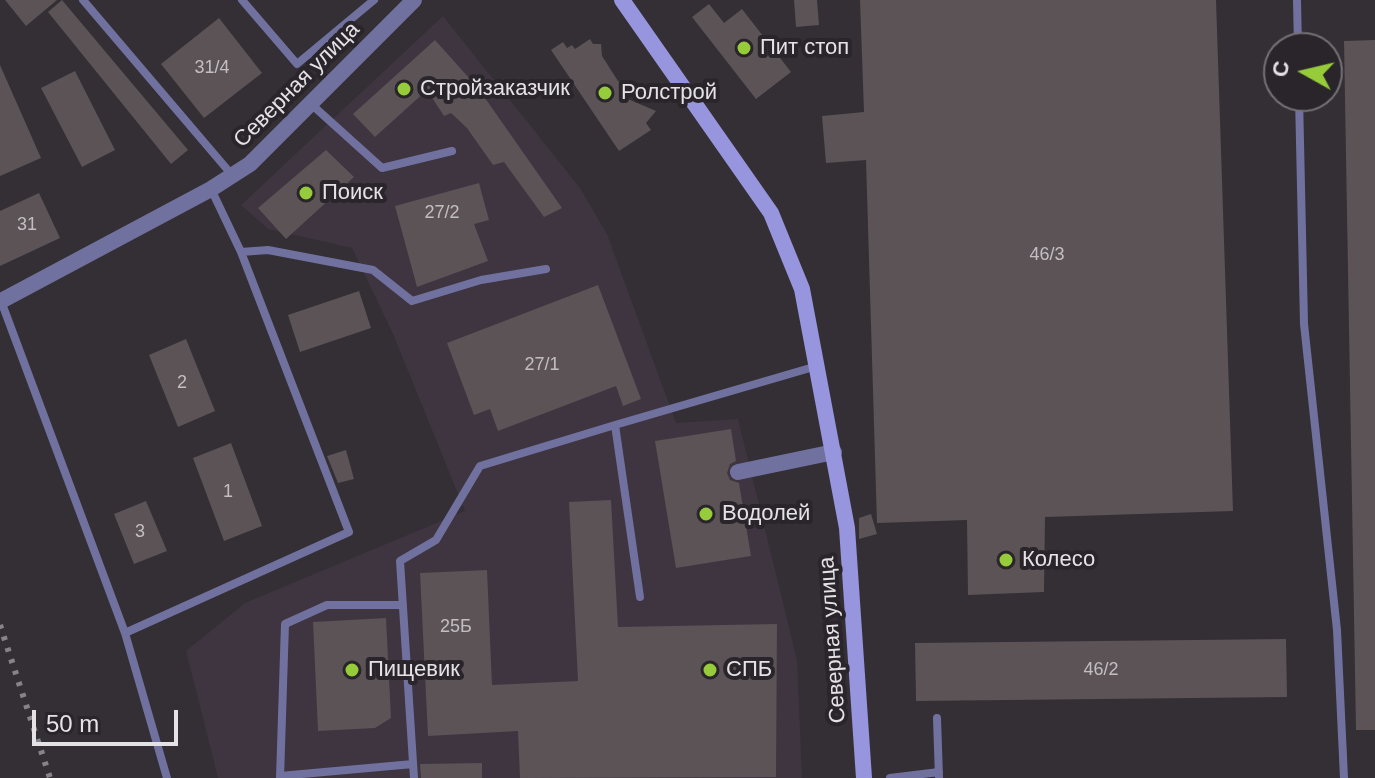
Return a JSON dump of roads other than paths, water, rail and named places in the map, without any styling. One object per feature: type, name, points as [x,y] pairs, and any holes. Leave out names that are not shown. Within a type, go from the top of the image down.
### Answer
[{"type":"main road","name":"Северная улица","points":[[622,0],[771,213],[802,289],[847,528],[864,778]]},
{"type":"street","name":"Северная улица","points":[[0,301],[211,189],[250,164],[414,0]]},
{"type":"street","points":[[738,472],[834,452]]},
{"type":"lane","points":[[83,0],[232,175]]},
{"type":"lane","points":[[242,0],[297,64],[374,0]]},
{"type":"lane","points":[[1297,0],[1298,32]]},
{"type":"lane","points":[[310,103],[382,168],[452,151]]},
{"type":"lane","points":[[1299,112],[1304,324],[1337,630],[1344,778]]},
{"type":"lane","points":[[125,633],[349,532],[241,252],[211,189]]},
{"type":"lane","points":[[241,252],[268,250],[373,270],[412,301],[481,280],[546,269]]},
{"type":"lane","points":[[0,301],[125,633],[167,778]]},
{"type":"lane","points":[[414,778],[400,561],[436,540],[480,466],[817,366]]},
{"type":"lane","points":[[615,425],[640,597]]},
{"type":"lane","points":[[403,605],[327,605],[285,624],[280,777],[413,764]]},
{"type":"lane","points":[[890,778],[939,775],[937,718]]},
{"type":"railway","points":[[0,625],[50,778]]},
{"type":"place","name":"Пит стоп","points":[[744,48]]},
{"type":"place","name":"Стройзаказчик","points":[[404,89]]},
{"type":"place","name":"Ролстрой","points":[[605,93]]},
{"type":"place","name":"Поиск","points":[[306,193]]},
{"type":"place","name":"Водолей","points":[[706,514]]},
{"type":"place","name":"Колесо","points":[[1006,560]]},
{"type":"place","name":"Пищевик","points":[[352,670]]},
{"type":"place","name":"СПБ","points":[[710,670]]}]
